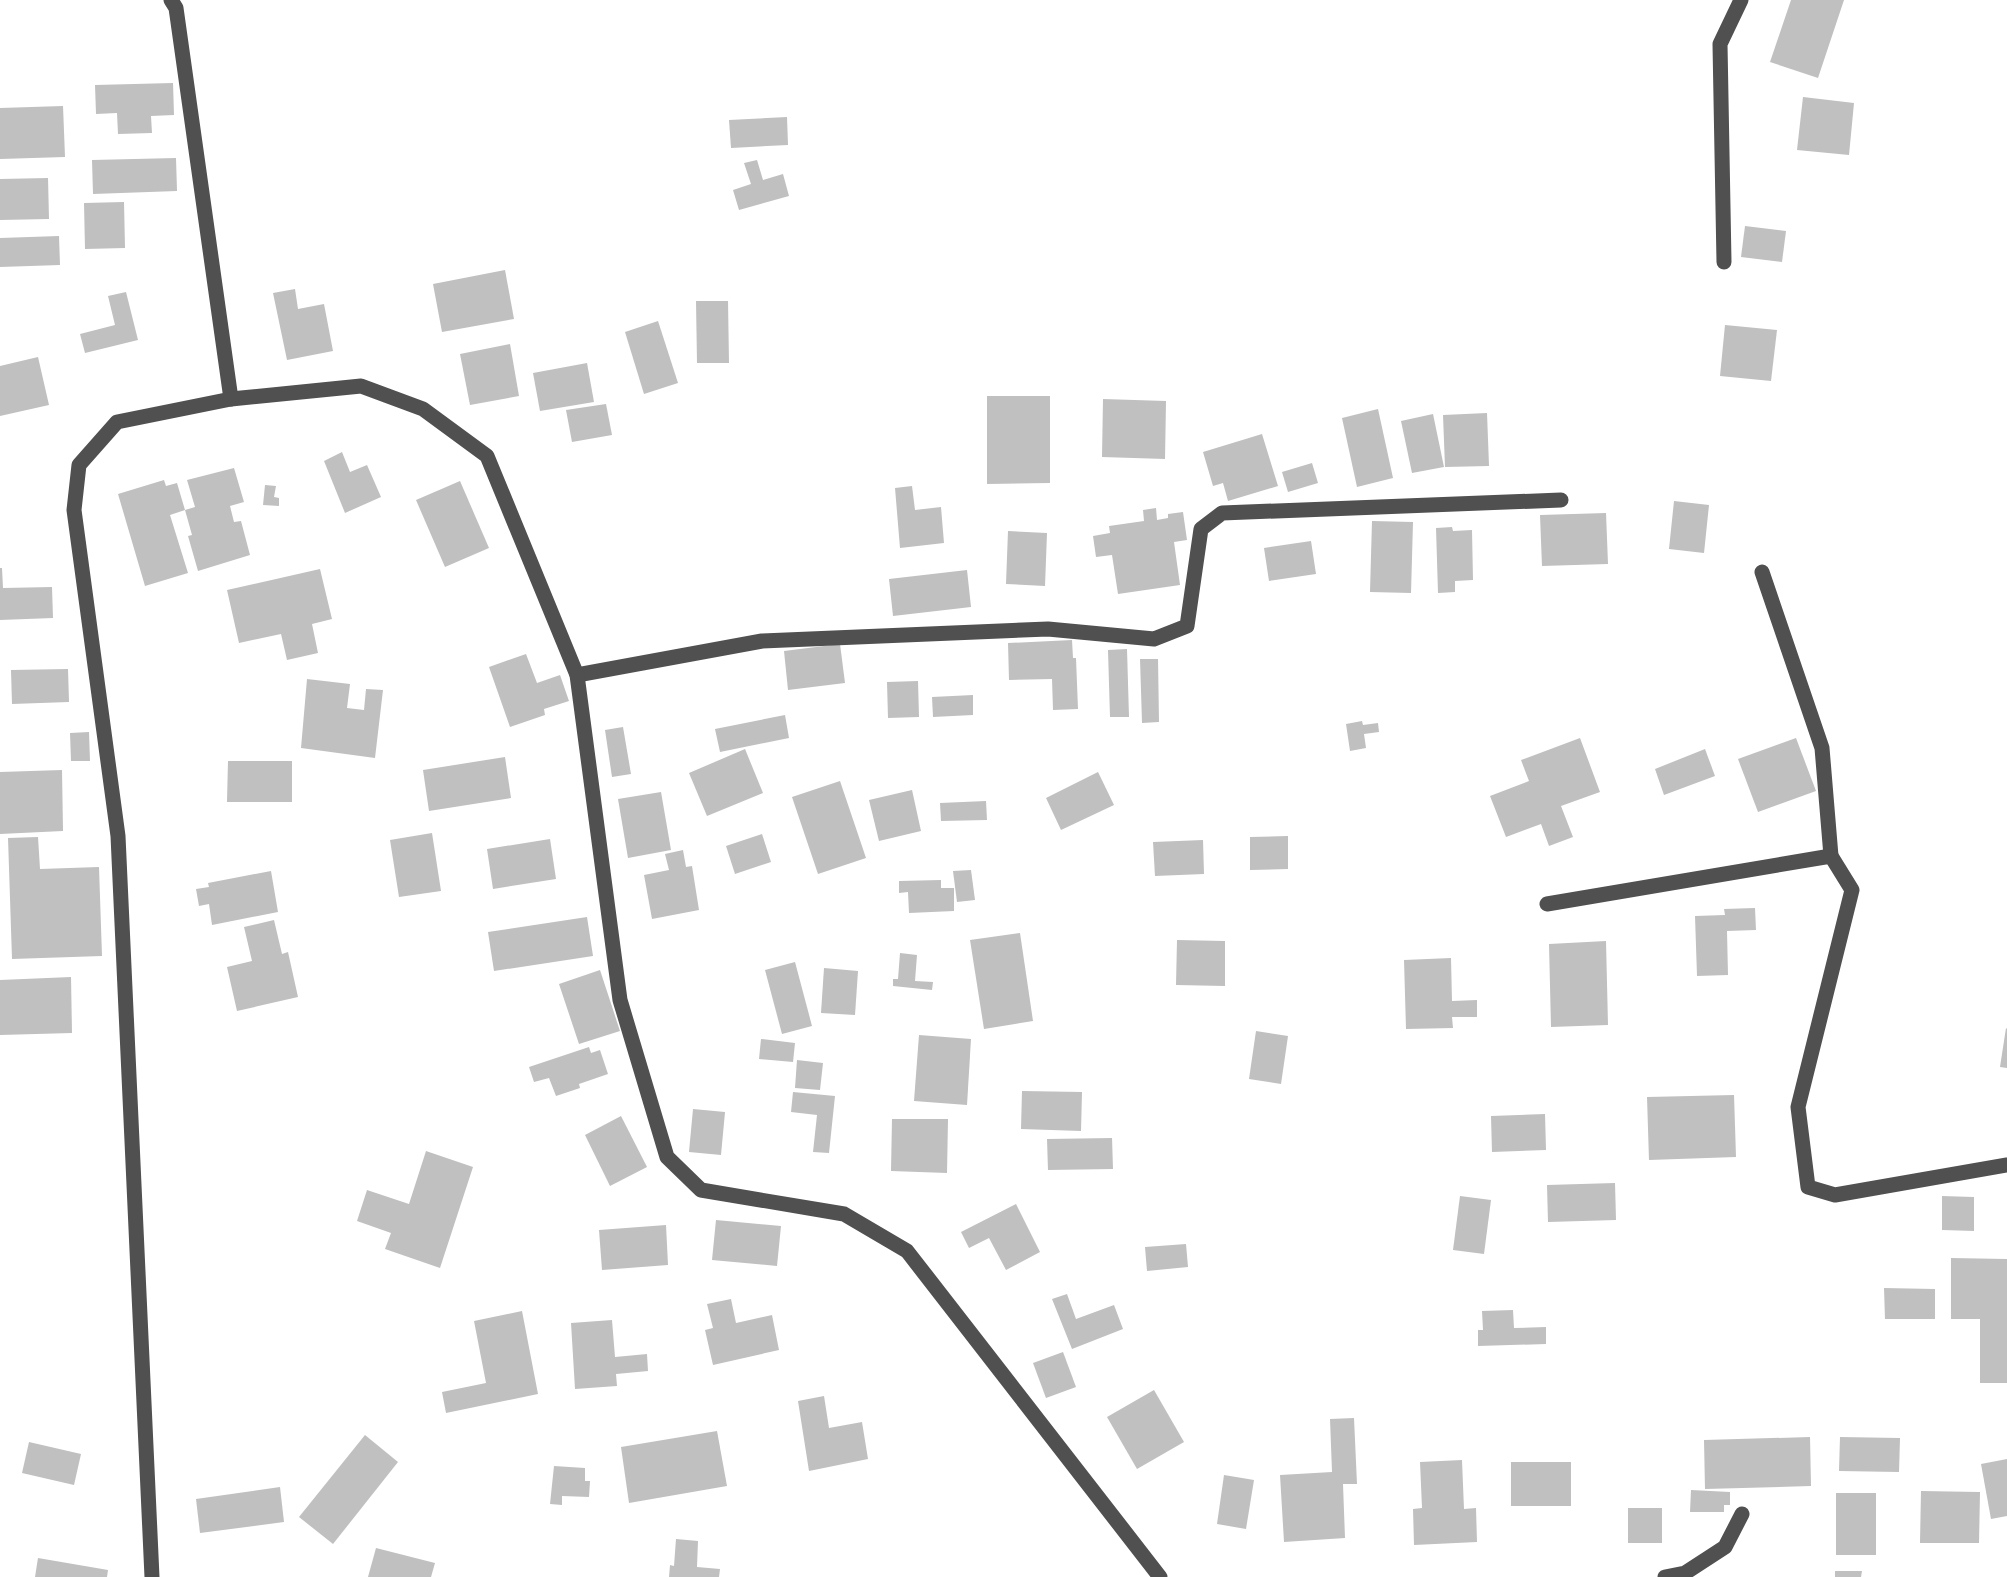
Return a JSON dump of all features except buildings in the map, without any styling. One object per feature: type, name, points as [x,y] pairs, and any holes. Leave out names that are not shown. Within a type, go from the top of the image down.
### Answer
[{"type":"street","points":[[171,0],[176,8],[178,20],[231,399]]},
{"type":"street","points":[[1724,262],[1720,44],[1741,0]]},
{"type":"street","points":[[152,1577],[118,836],[74,510],[79,465],[117,422],[231,399],[362,386],[423,409],[487,456],[577,675],[620,1000],[667,1157],[701,1190],[844,1214],[907,1251],[1161,1577]]},
{"type":"street","points":[[577,675],[762,641],[1048,629],[1154,639],[1187,626],[1202,529],[1222,513],[1561,500]]},
{"type":"street","points":[[1762,572],[1822,748],[1832,856],[1852,890],[1798,1107],[1808,1187],[1835,1195],[2007,1165]]},
{"type":"street","points":[[1547,904],[1832,856]]},
{"type":"street","points":[[1665,1577],[1685,1573],[1725,1546],[1742,1514]]}]
